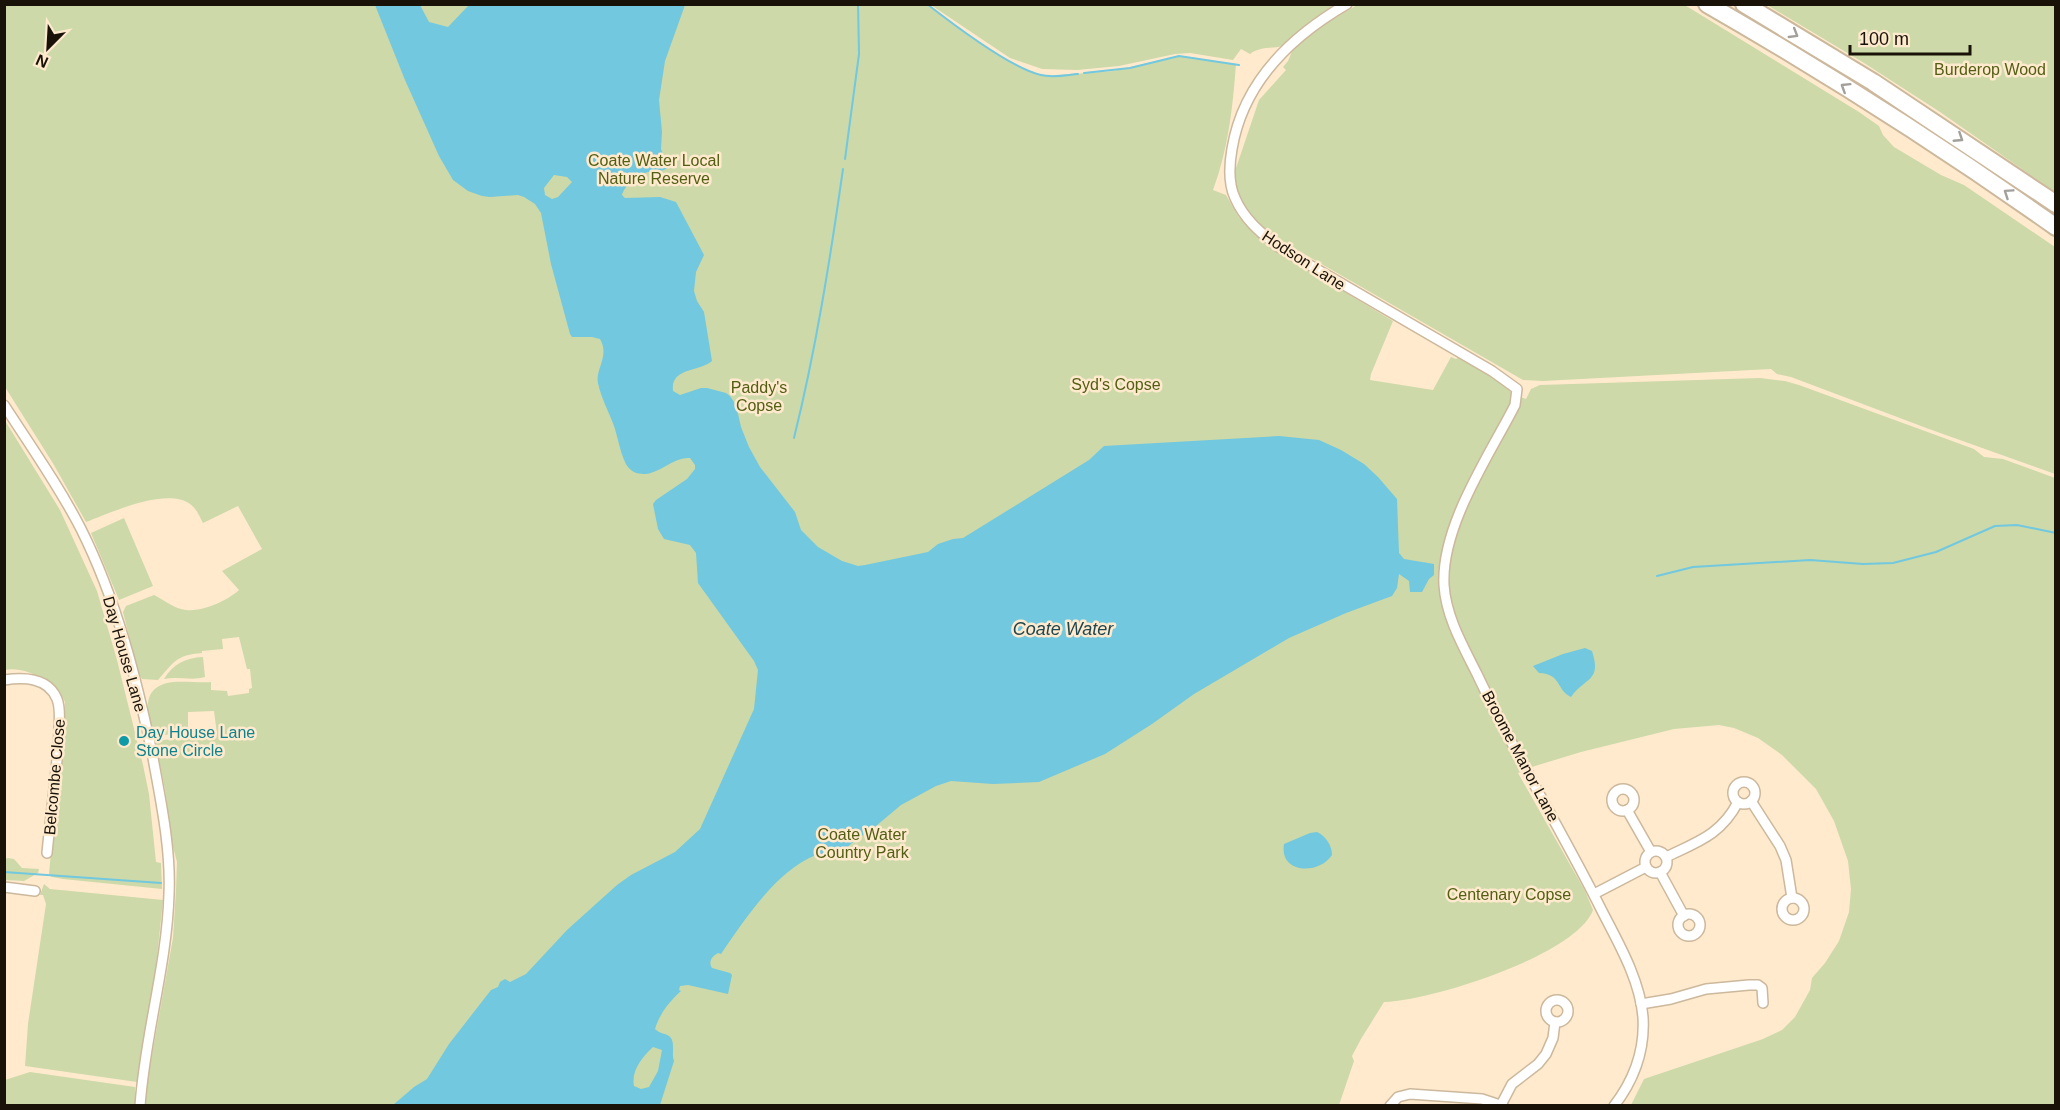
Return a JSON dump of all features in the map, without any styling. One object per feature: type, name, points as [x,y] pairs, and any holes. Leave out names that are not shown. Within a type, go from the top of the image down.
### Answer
[{"type":"highway","points":[[1707,4],[1886,112],[2055,227]]},
{"type":"highway","points":[[1744,4],[1873,82],[2055,204]]},
{"type":"street","name":"Hodson Lane","points":[[1347,4],[1297,38],[1258,80],[1242,111],[1233,139],[1229,176],[1234,196],[1252,224],[1277,246],[1515,387],[1518,393],[1515,405]]},
{"type":"street","name":"Day House Lane","points":[[4,405],[65,500],[102,574],[128,653],[156,774],[168,862],[169,904],[167,933],[140,1106]]},
{"type":"street","name":"Broome Manor Lane","points":[[1515,405],[1456,521],[1447,554],[1444,584],[1460,641],[1503,729],[1594,894],[1631,971],[1641,1004],[1643,1030],[1638,1063],[1614,1106]]},
{"type":"street","name":"Belcombe Close","points":[[4,680],[26,678],[37,680],[46,686],[57,699],[58,749],[44,847]]},
{"type":"street","points":[[1741,782],[1750,784],[1754,790],[1751,801],[1745,804],[1734,798],[1733,791],[1736,785],[1741,782]]},
{"type":"street","points":[[1751,801],[1780,846],[1786,860],[1792,898]]},
{"type":"street","points":[[1666,857],[1719,829],[1738,802]]},
{"type":"street","points":[[1627,810],[1651,852]]},
{"type":"street","points":[[1651,852],[1659,852],[1666,857]]},
{"type":"street","points":[[1651,852],[1645,860],[1646,867],[1653,873],[1660,872],[1666,864],[1666,857]]},
{"type":"street","points":[[1594,894],[1646,867]]},
{"type":"street","points":[[1660,872],[1684,916]]},
{"type":"street","points":[[4,887],[38,890]]},
{"type":"street","points":[[1641,1004],[1682,997],[1698,990],[1749,985],[1758,985],[1762,988],[1763,1003]]},
{"type":"street","points":[[1390,1106],[1398,1096],[1410,1094],[1482,1099],[1502,1105],[1512,1084],[1538,1064],[1546,1054],[1553,1038],[1555,1022]]},
{"type":"green space","points":[[1659,4],[1688,7],[1859,112],[1879,126],[1883,135],[1894,147],[1941,175],[1964,185],[2055,247],[2055,474],[1791,377],[1777,374],[1771,369],[1543,381],[1523,380],[1292,247],[1267,231],[1241,204],[1234,174],[1259,100],[1286,70],[1283,67],[1293,49],[1310,33],[1357,5]]},
{"type":"green space","points":[[4,5],[927,5],[1001,57],[1047,76],[1113,71],[1179,56],[1236,64],[1229,128],[1213,190],[1226,195],[1238,216],[1266,245],[1393,321],[1370,380],[1433,390],[1451,357],[1456,359],[1460,357],[1503,382],[1512,394],[1526,399],[1531,389],[1540,385],[1760,378],[1785,381],[1974,449],[1984,457],[2003,459],[2055,478],[2055,1105],[1631,1105],[1644,1079],[1763,1039],[1782,1030],[1795,1017],[1810,990],[1812,978],[1839,941],[1849,912],[1851,889],[1848,861],[1834,821],[1816,789],[1782,755],[1758,738],[1734,728],[1719,725],[1674,729],[1581,752],[1518,773],[1585,891],[1593,910],[1581,927],[1560,943],[1532,959],[1434,994],[1384,1002],[1352,1056],[1354,1061],[1339,1105],[143,1105],[173,938],[177,862],[155,741],[217,734],[214,711],[188,712],[186,731],[155,737],[148,713],[149,698],[158,687],[171,682],[211,682],[211,690],[227,691],[228,696],[249,693],[249,689],[252,688],[250,669],[247,669],[239,637],[222,639],[223,649],[202,651],[202,653],[181,658],[172,664],[158,680],[142,679],[138,673],[123,612],[126,606],[154,595],[186,610],[199,609],[221,602],[239,590],[222,571],[262,549],[238,506],[203,523],[190,504],[167,498],[138,503],[86,522],[54,465],[5,387]]},
{"type":"green space","points":[[931,5],[1341,5],[1283,46],[1262,49],[1250,54],[1241,49],[1233,60],[1190,53],[1119,66],[1077,70],[1042,69],[1010,58]]},
{"type":"green space","name":"Burderop Wood","points":[[1767,5],[2055,5],[2055,192],[1940,112]]},
{"type":"green space","points":[[4,419],[60,510],[97,591],[143,765],[149,794],[156,862],[161,863],[162,889],[63,879],[52,877],[49,874],[65,702],[55,688],[40,677],[21,670],[5,670]]},
{"type":"green space","points":[[124,518],[153,586],[119,600],[91,533]]},
{"type":"green space","points":[[203,657],[205,677],[164,679],[171,669],[180,663]]},
{"type":"green space","points":[[5,859],[14,859],[22,868],[39,869],[38,873],[24,881],[5,880]]},
{"type":"green space","points":[[44,884],[50,889],[163,900],[156,966],[137,1082],[25,1066],[28,1024],[46,904],[43,895],[40,895]]},
{"type":"green space","points":[[30,1072],[135,1087],[135,1105],[6,1105],[5,1080]]},
{"type":"water","name":"Coate Water","points":[[375,5],[420,5],[429,22],[448,27],[469,5],[685,5],[665,61],[659,100],[661,149],[668,168],[640,175],[632,180],[622,195],[625,198],[660,197],[676,202],[704,255],[696,272],[694,291],[704,312],[712,361],[681,374],[673,383],[673,391],[680,395],[707,388],[730,396],[736,405],[749,447],[760,467],[795,512],[801,530],[818,547],[842,561],[858,566],[865,565],[928,552],[938,544],[963,538],[1089,460],[1104,446],[1279,436],[1319,440],[1364,464],[1397,499],[1399,553],[1404,559],[1434,564],[1434,575],[1422,592],[1410,592],[1409,581],[1399,574],[1397,588],[1392,596],[1289,638],[1194,694],[1105,754],[1039,782],[993,784],[951,781],[936,786],[901,805],[838,856],[832,858],[816,855],[802,862],[762,897],[721,954],[718,953],[711,959],[712,968],[732,975],[728,994],[688,985],[680,986],[681,991],[662,1013],[655,1029],[671,1038],[674,1061],[660,1105],[393,1105],[427,1079],[449,1044],[491,990],[498,987],[505,979],[510,982],[526,974],[567,930],[617,885],[675,852],[700,829],[754,709],[758,670],[754,661],[698,583],[696,553],[690,545],[664,539],[658,529],[653,504],[687,479],[695,469],[695,465],[690,458],[683,458],[656,471],[642,474],[634,472],[627,466],[598,383],[603,345],[600,339],[572,337],[570,334],[551,264],[541,213],[535,204],[524,197],[518,195],[482,196],[468,191],[453,180],[439,156]],"holes":[[[554,175],[567,177],[572,182],[558,197],[552,199],[545,195],[544,188]],[[653,1047],[662,1050],[658,1071],[649,1087],[641,1089],[634,1086],[634,1075],[641,1060]]]},
{"type":"water","points":[[1585,648],[1592,651],[1595,668],[1590,678],[1571,697],[1552,676],[1539,673],[1533,666],[1563,654]]},
{"type":"water","points":[[1317,832],[1328,842],[1332,855],[1318,866],[1301,868],[1294,866],[1284,854],[1284,844]]},
{"type":"waterway","points":[[845,159],[859,54],[858,4]]},
{"type":"waterway","points":[[927,4],[982,45],[1028,71],[1050,76],[1078,74]]},
{"type":"waterway","points":[[1084,73],[1130,68],[1179,56],[1239,65]]},
{"type":"waterway","points":[[794,438],[822,304],[843,169]]},
{"type":"waterway","points":[[1657,576],[1693,567],[1810,560],[1863,564],[1893,563],[1936,552],[1995,526],[2017,525],[2056,533]]},
{"type":"waterway","points":[[4,872],[161,883]]},
{"type":"place","name":"Day House Lane Stone Circle","points":[[124,741]]},
{"type":"park label","name":"Coate Water Local Nature Reserve","points":[[654,169]]},
{"type":"park label","name":"Syd's Copse","points":[[1116,384]]},
{"type":"park label","name":"Paddy's Copse","points":[[759,396]]},
{"type":"park label","name":"Coate Water Country Park","points":[[862,843]]},
{"type":"park label","name":"Centenary Copse","points":[[1509,894]]}]
